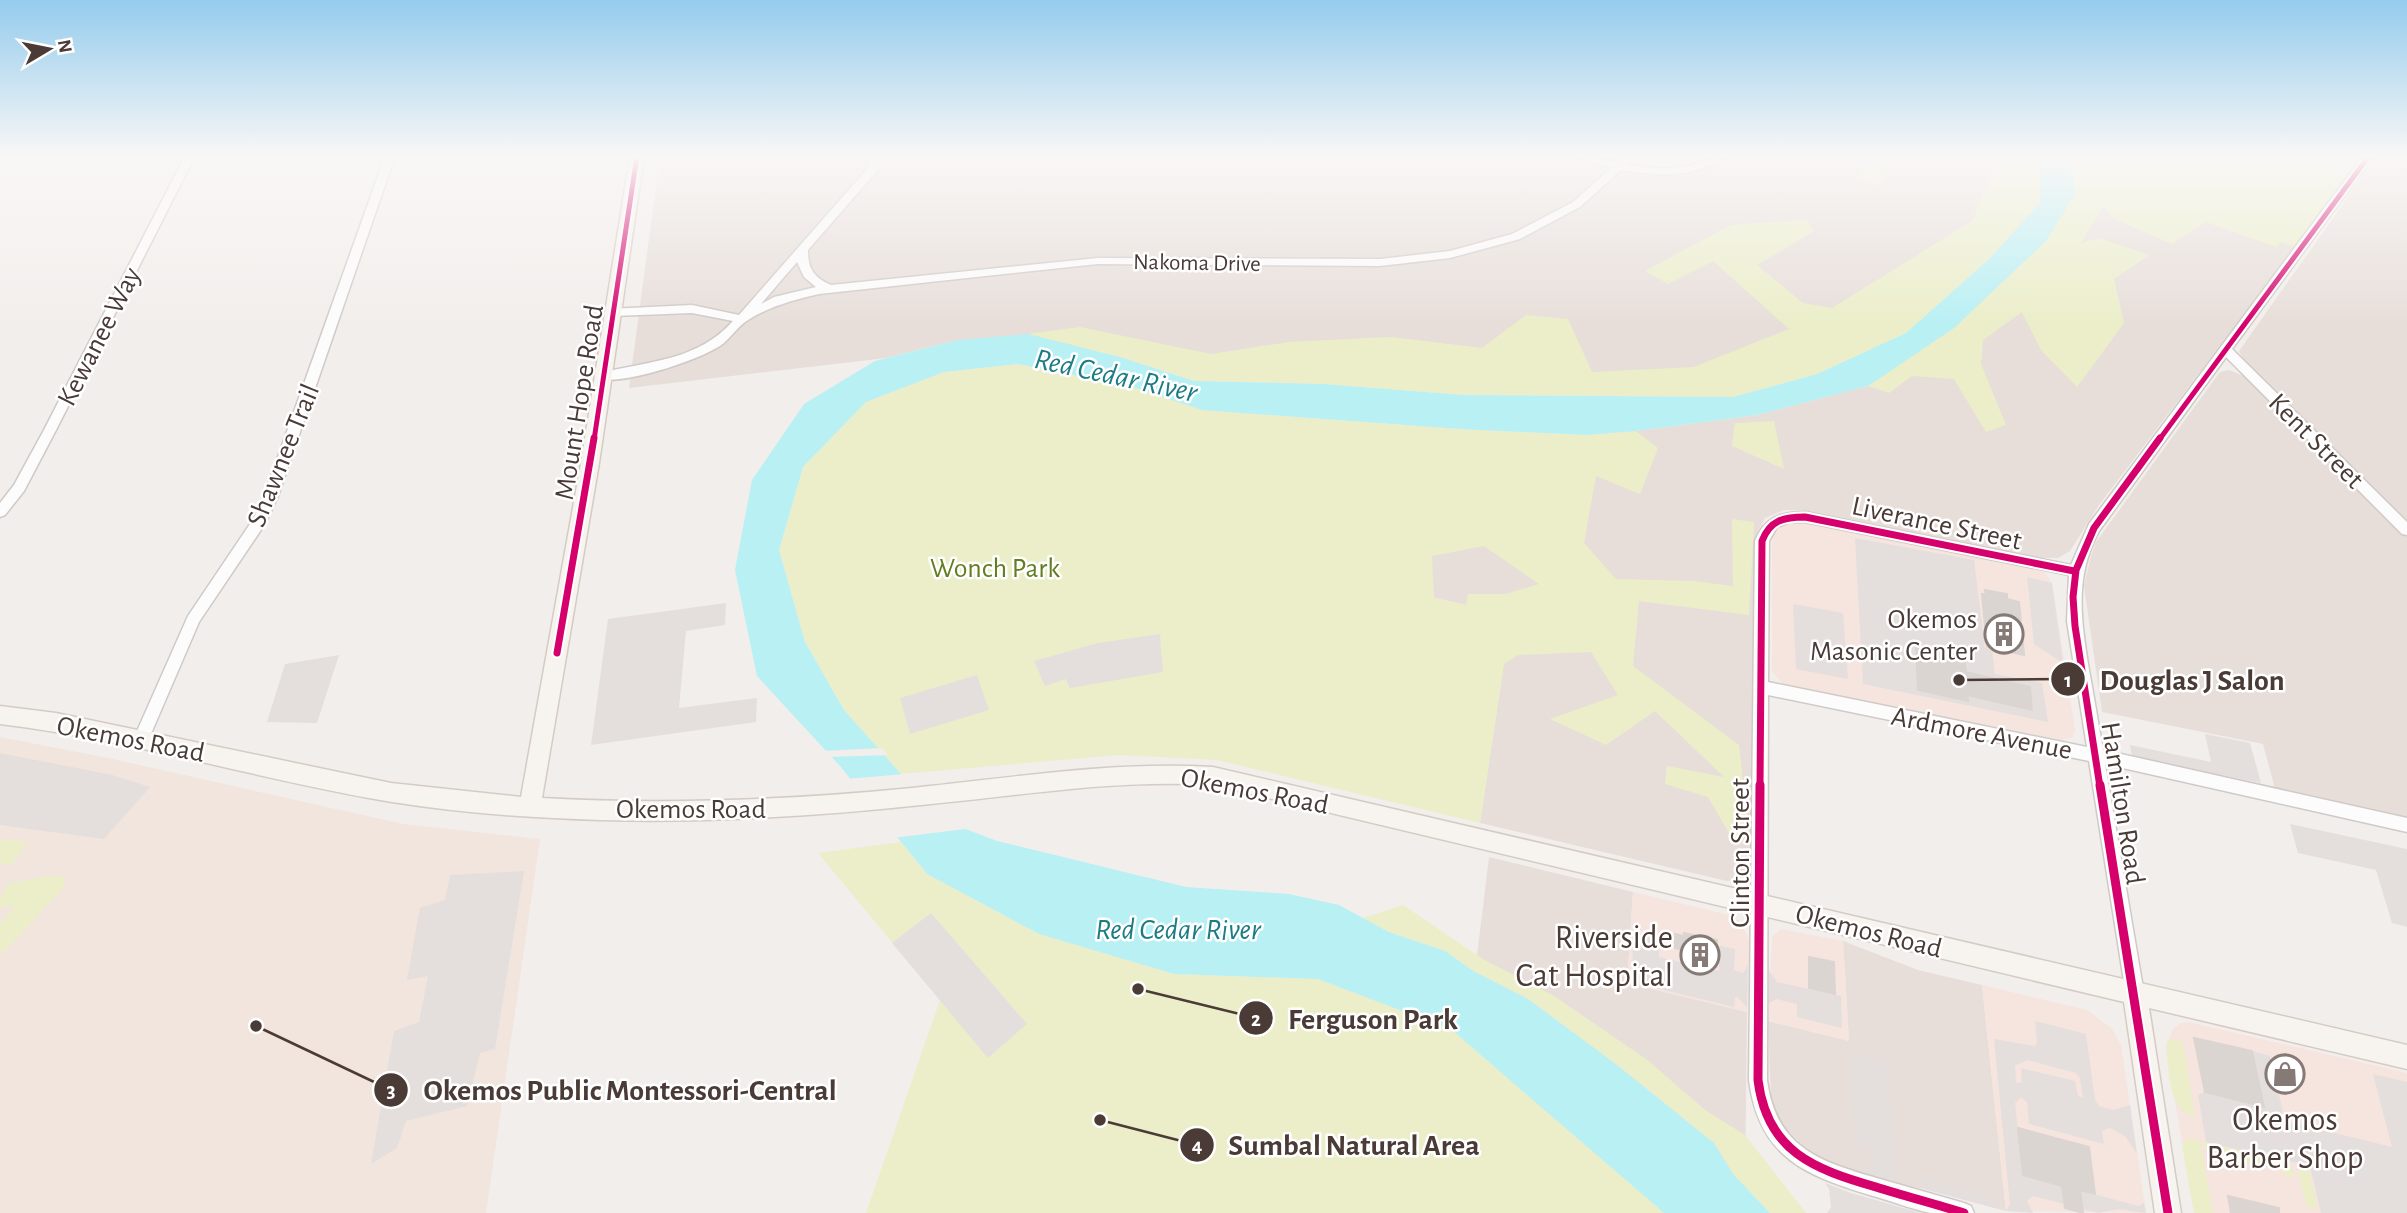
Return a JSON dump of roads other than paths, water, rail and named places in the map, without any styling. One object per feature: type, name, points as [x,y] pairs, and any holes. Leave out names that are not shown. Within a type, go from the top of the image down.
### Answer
[{"type":"main road","name":"Mount Hope Road","points":[[530,806],[604,376],[628,213]]},
{"type":"main road","name":"Okemos Road","points":[[0,715],[142,737],[349,785],[446,799],[530,806],[683,811],[842,802],[1107,776],[1164,773],[1213,776],[2407,1057]]},
{"type":"main road","name":"Hamilton Road","points":[[2135,994],[2168,1213]]},
{"type":"street","name":"Kewanee Way","points":[[0,512],[19,488],[44,442],[161,213]]},
{"type":"street","name":"Shawnee Trail","points":[[142,737],[193,620],[261,520],[370,213]]},
{"type":"street","points":[[604,376],[654,368],[684,359],[720,340],[836,213]]},
{"type":"street","name":"Nakoma Drive","points":[[741,319],[778,300],[830,288],[1098,261],[1341,265],[1455,253],[1515,237],[1564,213]]},
{"type":"street","name":"Hamilton Road","points":[[2135,994],[2074,621],[2074,571],[2094,528],[2328,213]]},
{"type":"street","points":[[803,251],[802,264],[808,276],[830,288]]},
{"type":"street","points":[[613,312],[692,309],[741,319]]},
{"type":"street","name":"Kent Street","points":[[2227,351],[2407,530]]},
{"type":"street","name":"Liverance Street","points":[[1790,516],[1875,529],[2074,571]]},
{"type":"street","name":"Clinton Street","points":[[1790,516],[1770,524],[1762,541],[1758,1080],[1761,1104],[1773,1129],[1790,1149],[1810,1165],[1830,1174],[1964,1213]]},
{"type":"street","name":"Ardmore Avenue","points":[[1761,688],[2094,755],[2407,825]]},
{"type":"water","name":"Red Cedar River","points":[[2031,213],[2064,213],[2046,241],[1954,328],[1868,386],[1757,415],[1636,431],[1586,435],[1460,429],[1202,410],[1130,386],[1018,364],[944,372],[866,402],[803,467],[779,550],[805,642],[844,710],[942,820],[997,841],[1186,887],[1289,894],[1339,905],[1389,932],[1445,951],[1475,972],[1528,999],[1617,1065],[1714,1143],[1733,1174],[1770,1213],[1664,1213],[1452,1030],[1318,979],[1174,974],[1039,934],[927,874],[840,766],[757,676],[735,570],[752,480],[804,404],[875,361],[958,340],[1028,334],[1120,357],[1194,381],[1323,384],[1464,395],[1733,397],[1817,374],[1906,333],[1989,259]]},
{"type":"place","name":"Okemos Masonic Center","points":[[2004,634]]},
{"type":"place","name":"Douglas J Salon","points":[[1959,680]]},
{"type":"place","name":"Riverside Cat Hospital","points":[[1700,955]]},
{"type":"place","name":"Ferguson Park","points":[[1138,989]]},
{"type":"place","name":"Okemos Public Montessori-Central","points":[[256,1026]]},
{"type":"place","name":"Okemos Barber Shop","points":[[2285,1074]]},
{"type":"place","name":"Sumbal Natural Area","points":[[1100,1120]]},
{"type":"park label","name":"Wonch Park","points":[[995,567]]}]
